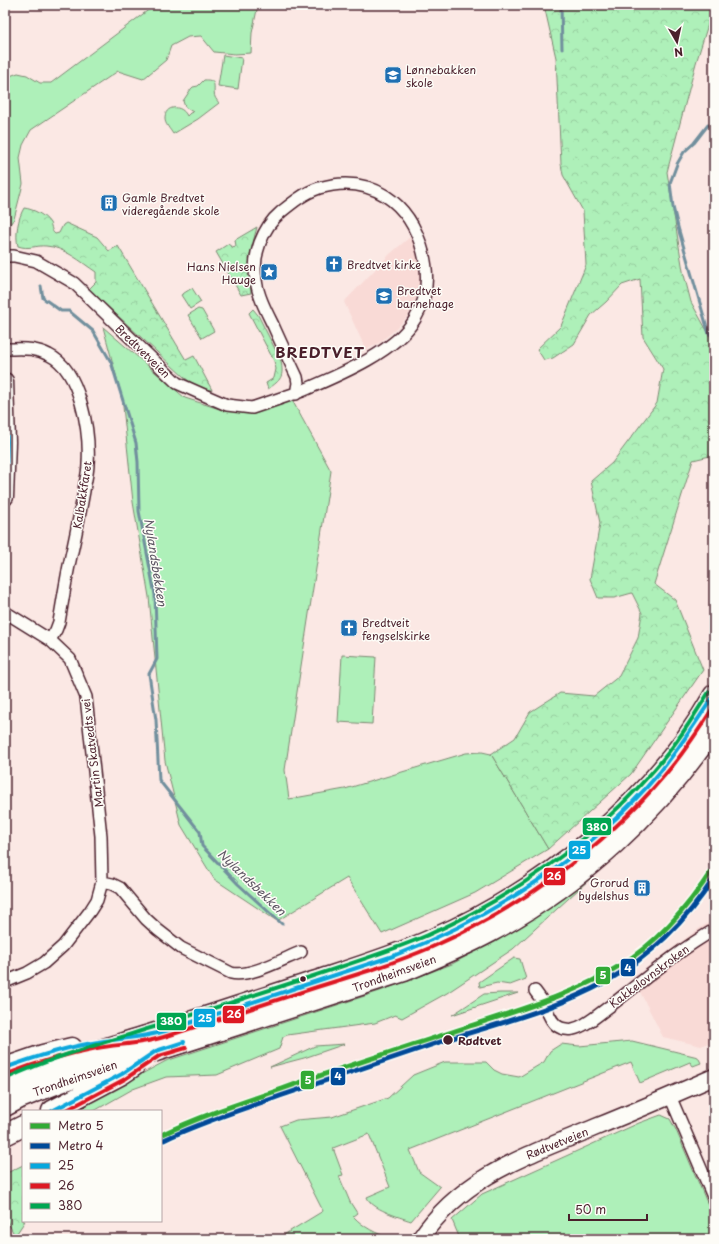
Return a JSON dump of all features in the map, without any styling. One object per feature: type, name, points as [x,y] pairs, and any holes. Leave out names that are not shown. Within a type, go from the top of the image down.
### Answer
[{"type":"highway","name":"Trondheimsveien","points":[[5,1106],[20,1098],[155,1042],[397,954],[456,929],[505,902],[549,872],[616,819],[685,740],[714,696]]},
{"type":"highway","name":"Trondheimsveien","points":[[5,1086],[60,1064],[155,1042],[404,971],[490,932],[544,899],[611,846],[662,796],[714,728]]},
{"type":"highway","points":[[5,1068],[42,1055],[97,1042],[155,1042]]},
{"type":"highway","points":[[54,1110],[122,1074],[155,1042]]},
{"type":"highway","points":[[5,1135],[22,1126]]},
{"type":"street","name":"Bredtvetveien","points":[[5,256],[14,256],[36,261],[74,283],[177,383],[227,405],[252,408],[296,394],[327,381],[372,357],[398,340],[415,320],[425,297],[427,276],[421,243],[413,226],[399,206],[380,191],[347,184],[318,188],[296,199],[275,217],[257,252],[255,261],[258,288],[264,306],[297,377],[298,383],[296,394]]},
{"type":"street","name":"Kalbakkfaret","points":[[5,349],[31,348],[50,355],[61,363],[72,379],[84,416],[88,464],[59,622],[50,640]]},
{"type":"street","points":[[5,381],[7,442],[5,497]]},
{"type":"street","name":"Martin Skatvedts vei","points":[[5,612],[50,640],[70,660],[86,697],[101,836],[102,882],[97,900],[63,946],[44,963],[5,982]]},
{"type":"street","points":[[102,882],[112,884],[120,888],[146,919],[181,948],[231,973],[237,975],[248,974],[301,952]]},
{"type":"street","name":"Kakkelovnskroken","points":[[535,991],[553,1021],[561,1028],[573,1029],[587,1023],[635,988],[669,960],[714,930]]},
{"type":"street","name":"Rødtvetveien","points":[[420,1239],[446,1207],[486,1176],[524,1157],[714,1077]]},
{"type":"street","points":[[670,1096],[714,1199]]},
{"type":"shaded area","name":"Bredtvet barnehage","points":[[410,237],[417,247],[421,261],[422,274],[415,303],[408,316],[396,329],[379,343],[366,350],[344,302],[390,254]]},
{"type":"shaded area","points":[[714,919],[714,1058],[708,1043],[701,1046],[663,1037],[633,978]]},
{"type":"green space","points":[[155,5],[258,5],[252,33],[251,53],[235,54],[214,52],[201,36],[188,37],[171,46],[166,60],[143,79],[118,71],[31,130],[23,145],[20,158],[23,184],[14,219],[10,224],[10,205],[5,158],[5,108],[10,76],[18,73],[27,75],[40,83],[51,83]]},
{"type":"green space","points":[[544,5],[714,5],[696,63],[667,172],[683,271],[691,302],[714,341],[714,455],[693,460],[654,584],[675,600],[703,670],[631,774],[548,849],[491,754],[515,738],[530,712],[560,693],[594,696],[619,676],[638,638],[642,613],[632,593],[614,598],[598,598],[590,579],[600,523],[591,481],[612,463],[657,403],[663,369],[643,337],[640,279],[622,285],[591,315],[574,344],[553,358],[544,360],[537,349],[561,326],[586,265],[583,211],[563,175],[561,164],[556,58]]},
{"type":"green space","points":[[223,55],[242,58],[238,89],[218,86]]},
{"type":"green space","points":[[204,80],[212,81],[214,85],[214,94],[219,103],[198,119],[173,134],[165,121],[165,114],[170,109],[174,108],[181,109],[187,116],[193,112],[185,107],[183,101],[193,87],[198,86]]},
{"type":"green space","points":[[24,208],[35,211],[45,217],[50,223],[55,234],[59,233],[63,225],[66,223],[97,237],[109,251],[118,246],[186,360],[194,356],[212,390],[201,388],[185,378],[89,289],[96,282],[96,272],[66,252],[53,247],[42,246],[26,248],[18,246],[18,227]]},
{"type":"green space","points":[[257,227],[250,260],[249,275],[251,293],[241,295],[216,252],[228,244],[232,247],[236,246],[235,240]]},
{"type":"green space","points":[[192,288],[201,302],[190,309],[181,295]]},
{"type":"green space","points":[[198,309],[202,310],[214,331],[202,338],[188,315]]},
{"type":"green space","points":[[253,309],[258,315],[281,361],[282,375],[276,383],[268,389],[266,383],[274,378],[276,369],[274,361],[249,313]]},
{"type":"green space","points":[[103,327],[185,398],[226,411],[251,412],[292,400],[331,471],[285,770],[289,799],[345,789],[466,753],[482,752],[491,754],[548,849],[475,893],[382,934],[347,878],[277,921],[214,879],[181,825],[165,761],[149,597],[133,502],[122,397]]},
{"type":"green space","points":[[342,655],[376,657],[372,724],[338,722]]},
{"type":"green space","points":[[591,878],[513,949],[447,993],[402,1018],[395,1015],[375,1023],[287,1035],[283,1037],[279,1049],[217,1075],[166,1077],[133,1089],[96,1110],[74,1110],[166,1061],[380,991],[452,964],[524,925]]},
{"type":"green space","points":[[514,958],[520,959],[526,979],[510,985],[497,983],[480,987],[479,982]]},
{"type":"green space","points":[[518,993],[452,1015],[484,994]]},
{"type":"green space","points":[[632,1041],[698,1057],[701,1063],[693,1066],[690,1062],[640,1083],[631,1062],[410,1150],[419,1172],[440,1187],[411,1221],[380,1209],[367,1197],[390,1187],[369,1134],[333,1148],[343,1175],[339,1176],[350,1202],[357,1213],[353,1216],[366,1227],[391,1239],[277,1239],[323,1211],[280,1126],[296,1120],[332,1117],[388,1098],[413,1075],[445,1062],[486,1062],[494,1070],[502,1074],[519,1077],[544,1062],[550,1051],[561,1044],[579,1046]]},
{"type":"green space","points":[[345,1044],[304,1058],[270,1067],[315,1046]]},
{"type":"green space","points":[[661,1115],[670,1119],[676,1130],[714,1219],[714,1239],[460,1239],[452,1220],[482,1194],[639,1123]]},
{"type":"green space","points":[[22,1166],[22,1222],[24,1222],[15,1236],[5,1217],[5,1174]]},
{"type":"waterway","points":[[561,5],[562,49]]},
{"type":"waterway","points":[[708,125],[694,143],[684,152],[677,164],[670,183],[673,207],[679,231],[709,334]]},
{"type":"waterway","name":"Nylandsbekken","points":[[41,286],[43,298],[61,311],[69,311],[93,331],[111,362],[136,443],[139,511],[155,595],[157,659],[149,674],[156,720],[159,780],[200,832],[202,846],[238,884],[282,924]]},
{"type":"metro line","name":"5","points":[[162,1135],[236,1105],[527,1007],[583,985],[619,966],[647,946],[684,909],[714,867]]},
{"type":"metro line","name":"4","points":[[164,1140],[236,1111],[440,1042],[525,1016],[587,991],[623,971],[667,936],[692,908],[714,878]]},
{"type":"transit line","name":"25","points":[[5,381],[7,442],[5,497]]},
{"type":"transit line","name":"380","points":[[5,1079],[67,1054],[224,1005],[383,952],[428,935],[491,903],[521,884],[578,843],[630,796],[669,751],[709,692]]},
{"type":"transit line","name":"25","points":[[5,1068],[39,1056],[86,1044],[165,1031],[393,956],[431,940],[467,922],[503,903],[538,880],[603,830],[633,802],[660,772],[714,695]]},
{"type":"transit line","name":"26","points":[[7,1074],[74,1053],[158,1039],[390,964],[432,947],[465,931],[528,895],[587,852],[614,828],[640,803],[671,768],[714,706]]},
{"type":"transit line","name":"25","points":[[54,1110],[122,1074],[156,1051],[184,1042]]},
{"type":"transit line","name":"26","points":[[67,1110],[125,1079],[159,1056],[186,1048]]},
{"type":"place","name":"Lønnebakken skole","points":[[393,75]]},
{"type":"place","name":"Gamle Bredtvet videregående skole","points":[[109,203]]},
{"type":"place","name":"Bredtvet kirke","points":[[334,264]]},
{"type":"place","name":"Hans Nielsen Hauge","points":[[269,272]]},
{"type":"place","name":"Bredtvet barnehage","points":[[384,296]]},
{"type":"place","name":"Bredtveit fengselskirke","points":[[349,628]]},
{"type":"place","name":"Grorud bydelshus","points":[[642,888]]},
{"type":"place","name":"Rødtvet","points":[[448,1040]]},
{"type":"district","name":"BREDTVET","points":[[320,351]]}]
